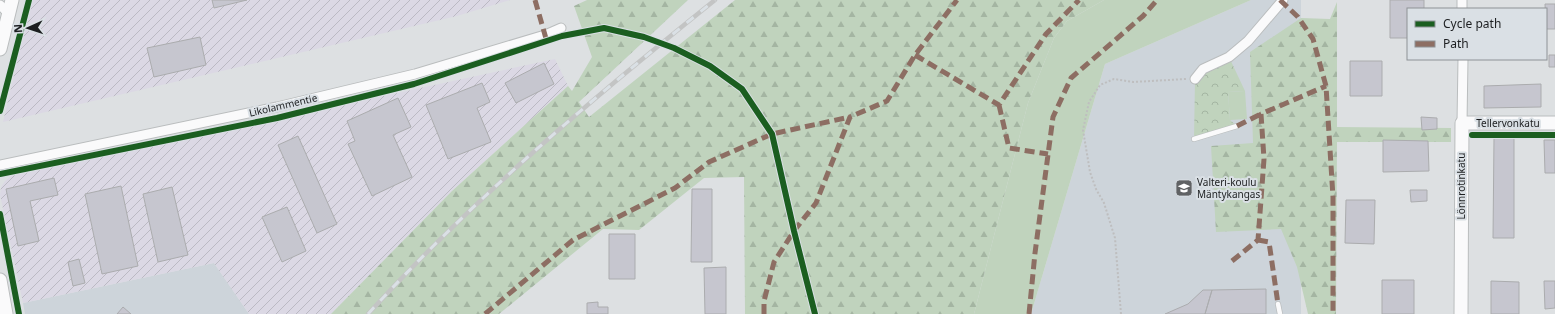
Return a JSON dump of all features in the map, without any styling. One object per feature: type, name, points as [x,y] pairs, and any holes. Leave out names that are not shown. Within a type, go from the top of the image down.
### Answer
[{"type":"street","points":[[0,50],[4,9],[12,0]]},
{"type":"street","points":[[1195,79],[1203,69],[1229,57],[1248,41],[1282,0]]},
{"type":"street","name":"Likolammentie","points":[[0,165],[300,102],[415,74],[545,35],[561,28]]},
{"type":"street","name":"Lönnrotinkatu","points":[[1461,314],[1462,60]]},
{"type":"street","name":"Tellervonkatu","points":[[1462,123],[1555,123]]},
{"type":"street","points":[[0,280],[6,314]]},
{"type":"lane","points":[[1194,139],[1236,126]]},
{"type":"lane","points":[[1278,304],[1280,314]]},
{"type":"path","points":[[1121,314],[1115,238],[1104,203],[1096,189],[1090,172],[1082,130],[1089,102],[1100,85],[1114,78],[1133,82],[1195,79]]},
{"type":"shaded area","points":[[33,0],[510,0],[457,16],[3,122]]},
{"type":"shaded area","name":"Valteri-koulu Mäntykangas","points":[[1251,0],[1301,0],[1301,314],[1031,314],[1105,64]]},
{"type":"shaded area","points":[[555,59],[568,86],[452,191],[331,314],[249,314],[214,263],[23,303],[0,195],[1,187],[11,176]]},
{"type":"shaded area","points":[[214,263],[249,314],[25,314],[23,303]]},
{"type":"green space","points":[[587,0],[688,0],[579,102],[589,117],[735,0],[1104,0],[1067,21],[1054,38],[1028,103],[974,314],[745,314],[744,177],[704,178],[639,230],[603,229],[499,314],[331,314],[452,191],[568,86],[572,91],[592,57],[574,6]]},
{"type":"green space","points":[[1104,0],[1251,0],[1105,64],[1031,314],[974,314],[1028,103],[1054,38],[1067,21]]},
{"type":"green space","points":[[1337,2],[1337,127],[1451,128],[1451,142],[1337,142],[1336,314],[1308,314],[1297,267],[1281,229],[1216,232],[1211,146],[1253,143],[1250,52],[1301,18],[1330,19]]},
{"type":"green space","points":[[1229,57],[1245,91],[1228,92],[1230,120],[1237,126],[1194,139],[1195,79]]},
{"type":"green space","points":[[1245,91],[1247,119],[1230,120],[1228,92]]},
{"type":"building","points":[[212,0],[247,0],[214,8]]},
{"type":"building","points":[[1390,0],[1424,0],[1424,8],[1407,8],[1407,38],[1390,38]]},
{"type":"building","points":[[1545,4],[1555,4],[1555,29],[1547,29],[1547,8],[1545,8]]},
{"type":"building","points":[[200,37],[206,65],[154,77],[147,48]]},
{"type":"building","points":[[1549,55],[1555,55],[1555,67],[1549,67]]},
{"type":"building","points":[[1350,61],[1382,61],[1382,96],[1350,96]]},
{"type":"building","points":[[544,63],[554,84],[516,103],[505,83]]},
{"type":"building","points":[[482,83],[490,102],[477,108],[491,142],[448,159],[426,105]]},
{"type":"building","points":[[1541,84],[1541,107],[1484,108],[1484,86]]},
{"type":"building","points":[[398,98],[411,127],[393,135],[412,177],[372,196],[348,144],[355,141],[347,121]]},
{"type":"building","points":[[1421,117],[1437,118],[1437,129],[1422,130]]},
{"type":"building","points":[[298,136],[337,224],[317,233],[278,145]]},
{"type":"building","points":[[1494,138],[1514,138],[1514,238],[1493,238]]},
{"type":"building","points":[[1383,140],[1428,141],[1429,171],[1383,172]]},
{"type":"building","points":[[1544,140],[1555,140],[1555,173],[1545,173]]},
{"type":"building","points":[[54,178],[58,195],[30,201],[39,241],[18,246],[6,189]]},
{"type":"building","points":[[121,186],[138,266],[102,274],[85,194]]},
{"type":"building","points":[[172,187],[188,255],[158,262],[143,194]]},
{"type":"building","points":[[692,189],[712,189],[712,262],[691,262]]},
{"type":"building","points":[[1410,190],[1427,190],[1427,201],[1411,202]]},
{"type":"building","points":[[1346,200],[1375,200],[1374,244],[1345,243]]},
{"type":"building","points":[[287,207],[306,251],[282,262],[262,217]]},
{"type":"building","points":[[609,234],[635,234],[635,279],[609,279]]},
{"type":"building","points":[[79,259],[85,283],[73,286],[68,262]]},
{"type":"building","points":[[726,267],[726,314],[705,314],[704,268]]},
{"type":"building","points":[[1382,280],[1414,280],[1414,314],[1382,314]]},
{"type":"building","points":[[1491,281],[1519,282],[1519,314],[1491,314]]},
{"type":"building","points":[[1544,281],[1555,281],[1555,308],[1545,309]]},
{"type":"building","points":[[1266,289],[1266,314],[1205,314],[1212,290]]},
{"type":"building","points":[[1203,290],[1212,290],[1205,314],[1165,314],[1188,304]]},
{"type":"building","points":[[598,302],[598,307],[608,307],[608,314],[587,314],[587,303]]},
{"type":"building","points":[[123,307],[131,314],[117,314]]},
{"type":"railway","points":[[368,314],[408,271],[536,150],[624,74],[715,0]]},
{"type":"marked path","points":[[535,0],[547,42]]},
{"type":"marked path","points":[[764,314],[764,301],[774,262],[794,231],[816,203],[850,117],[887,101],[915,55],[957,0]]},
{"type":"marked path","points":[[915,55],[999,105],[1046,34],[1079,0]]},
{"type":"marked path","points":[[1029,314],[1035,253],[1053,117],[1071,78],[1143,16],[1157,0]]},
{"type":"marked path","points":[[1280,0],[1298,17],[1313,39],[1326,86],[1333,197],[1333,314]]},
{"type":"marked path","points":[[1232,261],[1258,240],[1264,159],[1261,114],[1326,86]]},
{"type":"marked path","points":[[999,105],[1009,148],[1048,154]]},
{"type":"marked path","points":[[1237,126],[1261,114]]},
{"type":"marked path","points":[[485,314],[573,240],[675,188],[709,162],[772,134],[850,117]]},
{"type":"marked path","points":[[1258,240],[1269,242],[1278,304]]},
{"type":"cycle path","points":[[0,111],[29,0]]},
{"type":"cycle path","points":[[0,174],[277,118],[414,84],[562,36],[604,28],[644,37],[674,48],[710,66],[742,89],[772,134],[815,314]]},
{"type":"cycle path","points":[[1472,135],[1555,135]]},
{"type":"cycle path","points":[[0,214],[19,314]]},
{"type":"place","name":"Valteri-koulu Mäntykangas","points":[[1184,188]]}]
